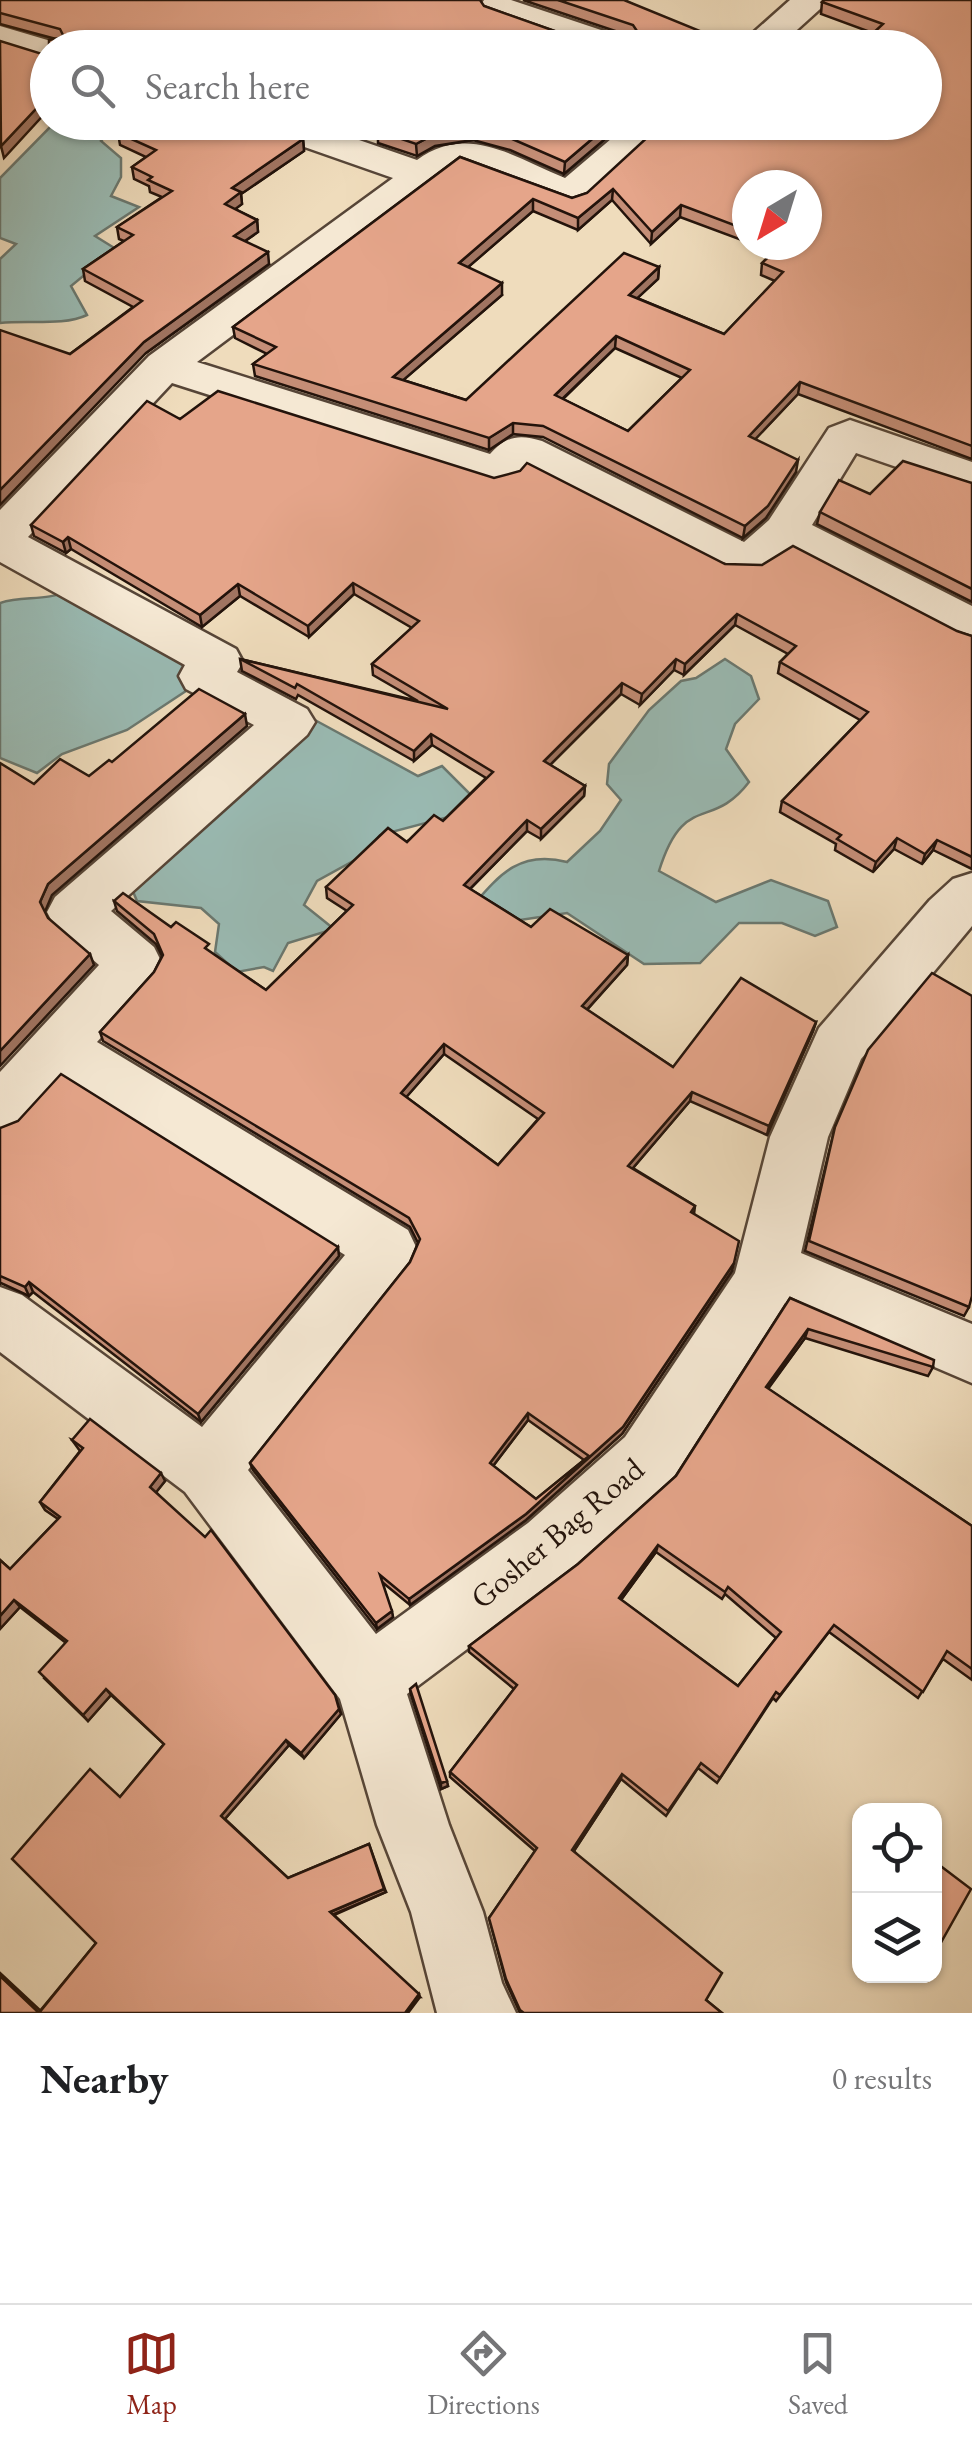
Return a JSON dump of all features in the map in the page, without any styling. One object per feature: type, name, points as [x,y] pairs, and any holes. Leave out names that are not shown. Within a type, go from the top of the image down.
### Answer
[{"type":"street","points":[[776,30],[812,0]]},
{"type":"street","points":[[497,7],[565,30]]},
{"type":"street","points":[[0,38],[30,47]]},
{"type":"street","points":[[321,140],[425,176]]},
{"type":"street","points":[[0,1111],[135,963],[74,912],[290,722],[203,676],[219,662],[3,543],[0,537],[164,366],[458,152],[570,194],[633,140]]},
{"type":"street","points":[[164,366],[495,471],[503,468],[516,451],[526,451],[740,560],[755,558],[784,532],[844,438],[850,435],[972,478]]},
{"type":"street","points":[[784,532],[972,627]]},
{"type":"street","name":"Gosher Bag Road","points":[[368,1681],[551,1546],[648,1459],[763,1284],[800,1137],[838,1045],[972,894]]},
{"type":"street","points":[[58,1047],[388,1248],[208,1470]]},
{"type":"street","points":[[767,1267],[972,1354]]},
{"type":"street","points":[[0,1315],[208,1470],[368,1681],[414,1825],[447,1912],[470,2010]]},
{"type":"water","points":[[37,140],[102,140],[121,158],[121,177],[111,196],[139,207],[95,236],[124,254],[94,267],[71,286],[87,315],[57,322],[0,323],[0,259],[16,244],[0,238],[0,178]]},
{"type":"water","points":[[68,590],[199,664],[195,685],[127,730],[62,754],[37,773],[0,758],[0,603]]},
{"type":"water","points":[[725,659],[751,676],[759,699],[735,724],[726,749],[749,782],[722,806],[688,821],[678,830],[659,871],[716,902],[771,880],[828,901],[837,927],[815,936],[782,923],[739,923],[700,963],[644,964],[567,913],[492,924],[467,912],[510,869],[534,860],[567,862],[600,831],[621,800],[607,784],[609,764],[649,710],[681,681],[696,678]]},
{"type":"water","points":[[313,719],[418,776],[442,766],[473,797],[456,815],[380,835],[364,855],[317,881],[304,905],[334,929],[288,943],[273,971],[264,967],[237,972],[215,952],[219,924],[201,908],[137,901],[127,877]]},
{"type":"building","points":[[0,0],[480,0],[484,6],[552,30],[60,30],[0,13]]},
{"type":"building","points":[[558,0],[624,0],[698,30],[636,30],[633,25]]},
{"type":"building","points":[[972,0],[972,446],[800,382],[749,436],[798,460],[768,506],[745,526],[543,426],[513,423],[489,438],[253,364],[276,347],[233,327],[460,157],[572,198],[587,193],[644,140],[942,140],[942,30],[876,30],[883,24],[822,2]],"holes":[[[732,170],[822,170],[822,260],[762,263],[783,272],[724,334],[629,295],[659,267],[624,253],[466,400],[393,377],[502,283],[459,263],[533,199],[578,218],[613,189],[652,232],[681,205],[732,224]],[[616,336],[690,370],[628,431],[555,395]]]},
{"type":"building","points":[[0,41],[30,50],[30,115],[1,146]]},
{"type":"building","points":[[134,140],[302,140],[232,188],[241,192],[225,204],[257,220],[234,236],[268,252],[144,342],[0,490],[0,330],[70,354],[142,301],[83,269],[133,235],[117,227],[172,191],[132,167],[156,150]]},
{"type":"building","points":[[515,140],[591,140],[565,162]]},
{"type":"building","points":[[218,391],[494,478],[520,471],[527,463],[725,564],[762,565],[793,546],[972,636],[972,857],[937,840],[925,854],[897,838],[876,862],[837,839],[841,835],[782,801],[868,712],[780,662],[796,646],[737,614],[685,664],[676,659],[642,694],[622,683],[544,761],[585,786],[541,829],[527,820],[464,885],[531,927],[550,909],[628,955],[582,1006],[673,1067],[741,978],[816,1022],[769,1126],[692,1092],[628,1166],[695,1206],[691,1212],[739,1241],[734,1263],[623,1427],[526,1514],[409,1599],[380,1575],[392,1611],[376,1623],[250,1463],[410,1262],[420,1239],[409,1218],[100,1032],[154,972],[163,955],[154,934],[114,901],[123,893],[171,927],[176,922],[209,944],[205,948],[266,990],[353,905],[326,887],[388,828],[407,842],[434,815],[443,821],[493,772],[431,734],[414,751],[297,684],[295,688],[240,659],[448,709],[372,664],[419,621],[353,583],[308,626],[238,584],[200,615],[68,537],[63,542],[31,525],[147,401],[180,419]],"holes":[[[444,1044],[544,1113],[498,1165],[401,1093]],[[528,1413],[589,1456],[536,1499],[490,1463]]]},
{"type":"building","points":[[903,461],[972,483],[972,589],[820,512],[839,480],[870,494]]},
{"type":"building","points":[[199,689],[245,714],[48,884],[40,902],[48,918],[90,954],[0,1051],[0,763],[34,784],[60,759],[89,776],[109,760],[112,762]]},
{"type":"building","points":[[932,973],[972,996],[969,1307],[809,1241],[835,1127],[868,1050]]},
{"type":"building","points":[[61,1074],[338,1247],[198,1414],[29,1282],[25,1287],[0,1276],[0,1128],[18,1121]]},
{"type":"building","points":[[790,1298],[934,1360],[933,1367],[808,1329],[766,1387],[972,1526],[972,1669],[947,1651],[923,1692],[834,1625],[780,1695],[776,1692],[720,1778],[701,1763],[668,1811],[622,1774],[572,1850],[722,1973],[706,2000],[722,2013],[524,2013],[506,1979],[489,1918],[537,1848],[450,1772],[517,1685],[469,1646],[578,1564],[676,1476]],"holes":[[[658,1545],[725,1592],[728,1587],[781,1632],[738,1686],[619,1598]]]},
{"type":"building","points":[[90,1419],[161,1473],[150,1487],[205,1537],[211,1530],[335,1695],[339,1709],[301,1753],[286,1740],[221,1816],[288,1878],[369,1844],[384,1889],[330,1912],[419,1994],[405,2013],[39,2013],[96,1943],[12,1859],[90,1769],[120,1797],[164,1744],[106,1689],[83,1715],[39,1672],[67,1641],[14,1600],[0,1616],[0,1560],[10,1569],[60,1517],[40,1502],[83,1448],[72,1440]]},
{"type":"building","points":[[416,1684],[447,1781],[441,1783],[410,1689]]},
{"type":"building","points":[[942,1867],[971,1889],[942,1941]]},
{"type":"building","points":[[0,1976],[39,2013],[0,2013]]}]
